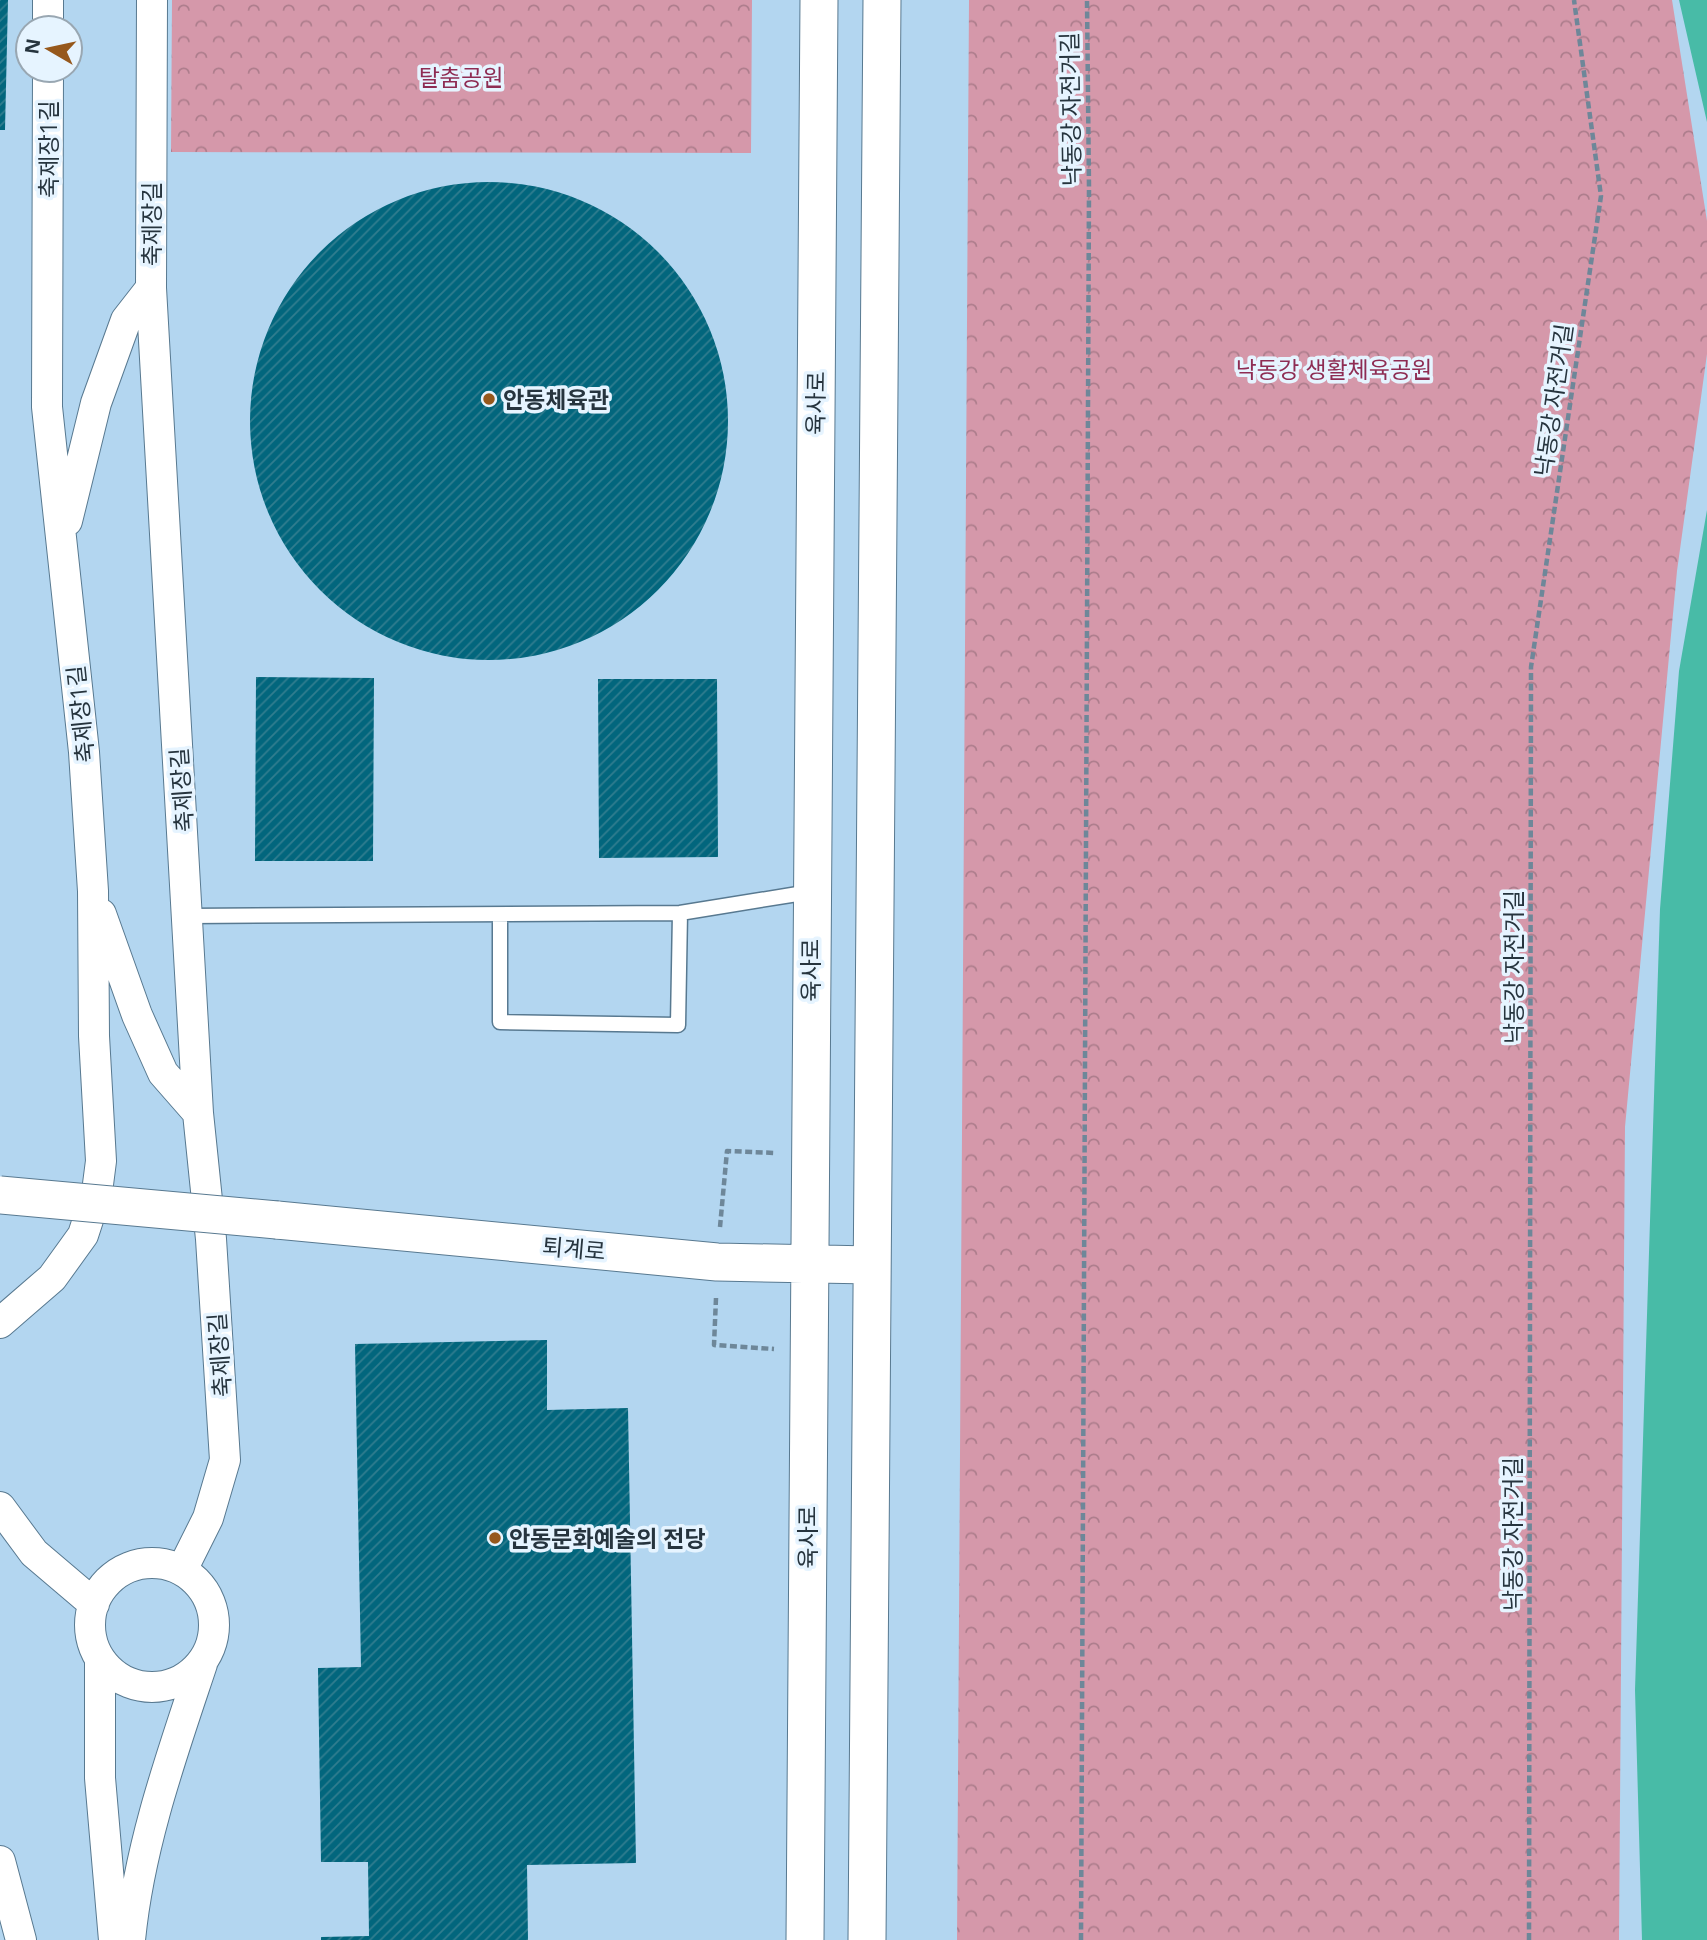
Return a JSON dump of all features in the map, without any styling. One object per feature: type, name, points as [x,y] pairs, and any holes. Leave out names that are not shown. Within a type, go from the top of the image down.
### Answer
[{"type":"street","name":"축제장길","points":[[152,0],[151,288],[189,916],[198,1112],[211,1239],[225,1460],[208,1518],[182,1570]]},
{"type":"street","name":"육사로","points":[[805,1940],[810,892],[819,0]]},
{"type":"street","points":[[867,1940],[882,0]]},
{"type":"street","name":"축제장1길","points":[[0,1323],[52,1278],[83,1235],[97,1192],[101,1161],[93,1036],[93,891],[84,752],[47,407],[48,84]]},
{"type":"street","points":[[62,541],[96,403],[126,320],[151,288]]},
{"type":"street","points":[[93,891],[137,1015],[163,1073],[198,1112]]},
{"type":"street","name":"퇴계로","points":[[0,1195],[717,1262],[808,1266],[871,1265]]},
{"type":"street","points":[[0,1507],[34,1553],[94,1604]]},
{"type":"street","points":[[130,1940],[134,1899],[161,1791],[201,1664],[212,1645],[215,1623],[210,1602],[199,1583],[182,1570],[161,1563],[140,1564],[119,1572],[104,1587],[94,1604],[90,1623],[92,1642],[100,1660],[113,1674],[130,1684],[149,1688],[168,1686],[186,1678],[201,1664]]},
{"type":"street","points":[[100,1660],[100,1778],[114,1940]]},
{"type":"street","points":[[0,1861],[21,1940]]},
{"type":"lane","points":[[189,916],[680,913],[810,892]]},
{"type":"lane","points":[[500,915],[500,1022],[678,1025],[680,913]]},
{"type":"path","name":"낙동강 자전거길","points":[[1081,1940],[1089,216],[1087,0]]},
{"type":"path","name":"낙동강 자전거길","points":[[1529,1940],[1531,667],[1601,196],[1574,0]]},
{"type":"green space","name":"탈춤공원","points":[[172,0],[752,0],[751,153],[171,152]]},
{"type":"green space","name":"낙동강 생활체육공원","points":[[969,0],[1672,0],[1707,221],[1707,354],[1677,571],[1625,1127],[1619,1940],[957,1940]]},
{"type":"shaded area","points":[[1679,0],[1707,0],[1707,122]]},
{"type":"shaded area","points":[[1707,510],[1707,1940],[1642,1940],[1635,1690],[1660,909],[1679,671]]},
{"type":"building","points":[[0,0],[8,0],[5,130],[0,130]]},
{"type":"building","name":"안동체육관","points":[[489,182],[536,187],[580,200],[622,222],[658,252],[688,288],[710,330],[723,374],[728,421],[723,468],[710,512],[688,554],[658,590],[622,620],[580,642],[536,655],[489,660],[442,655],[398,642],[356,620],[320,590],[290,554],[268,512],[255,468],[250,421],[255,374],[268,330],[290,288],[320,252],[356,222],[398,200],[442,187]]},
{"type":"building","points":[[256,677],[374,678],[373,861],[255,861]]},
{"type":"building","points":[[598,679],[717,679],[718,857],[599,858]]},
{"type":"building","name":"안동문화예술의 전당","points":[[547,1340],[547,1410],[628,1408],[636,1863],[527,1865],[528,1940],[321,1940],[321,1937],[369,1936],[368,1862],[321,1862],[318,1668],[361,1667],[355,1344]]},
{"type":"place","name":"안동체육관","points":[[489,399]]},
{"type":"place","name":"안동문화예술의 전당","points":[[495,1538]]}]
